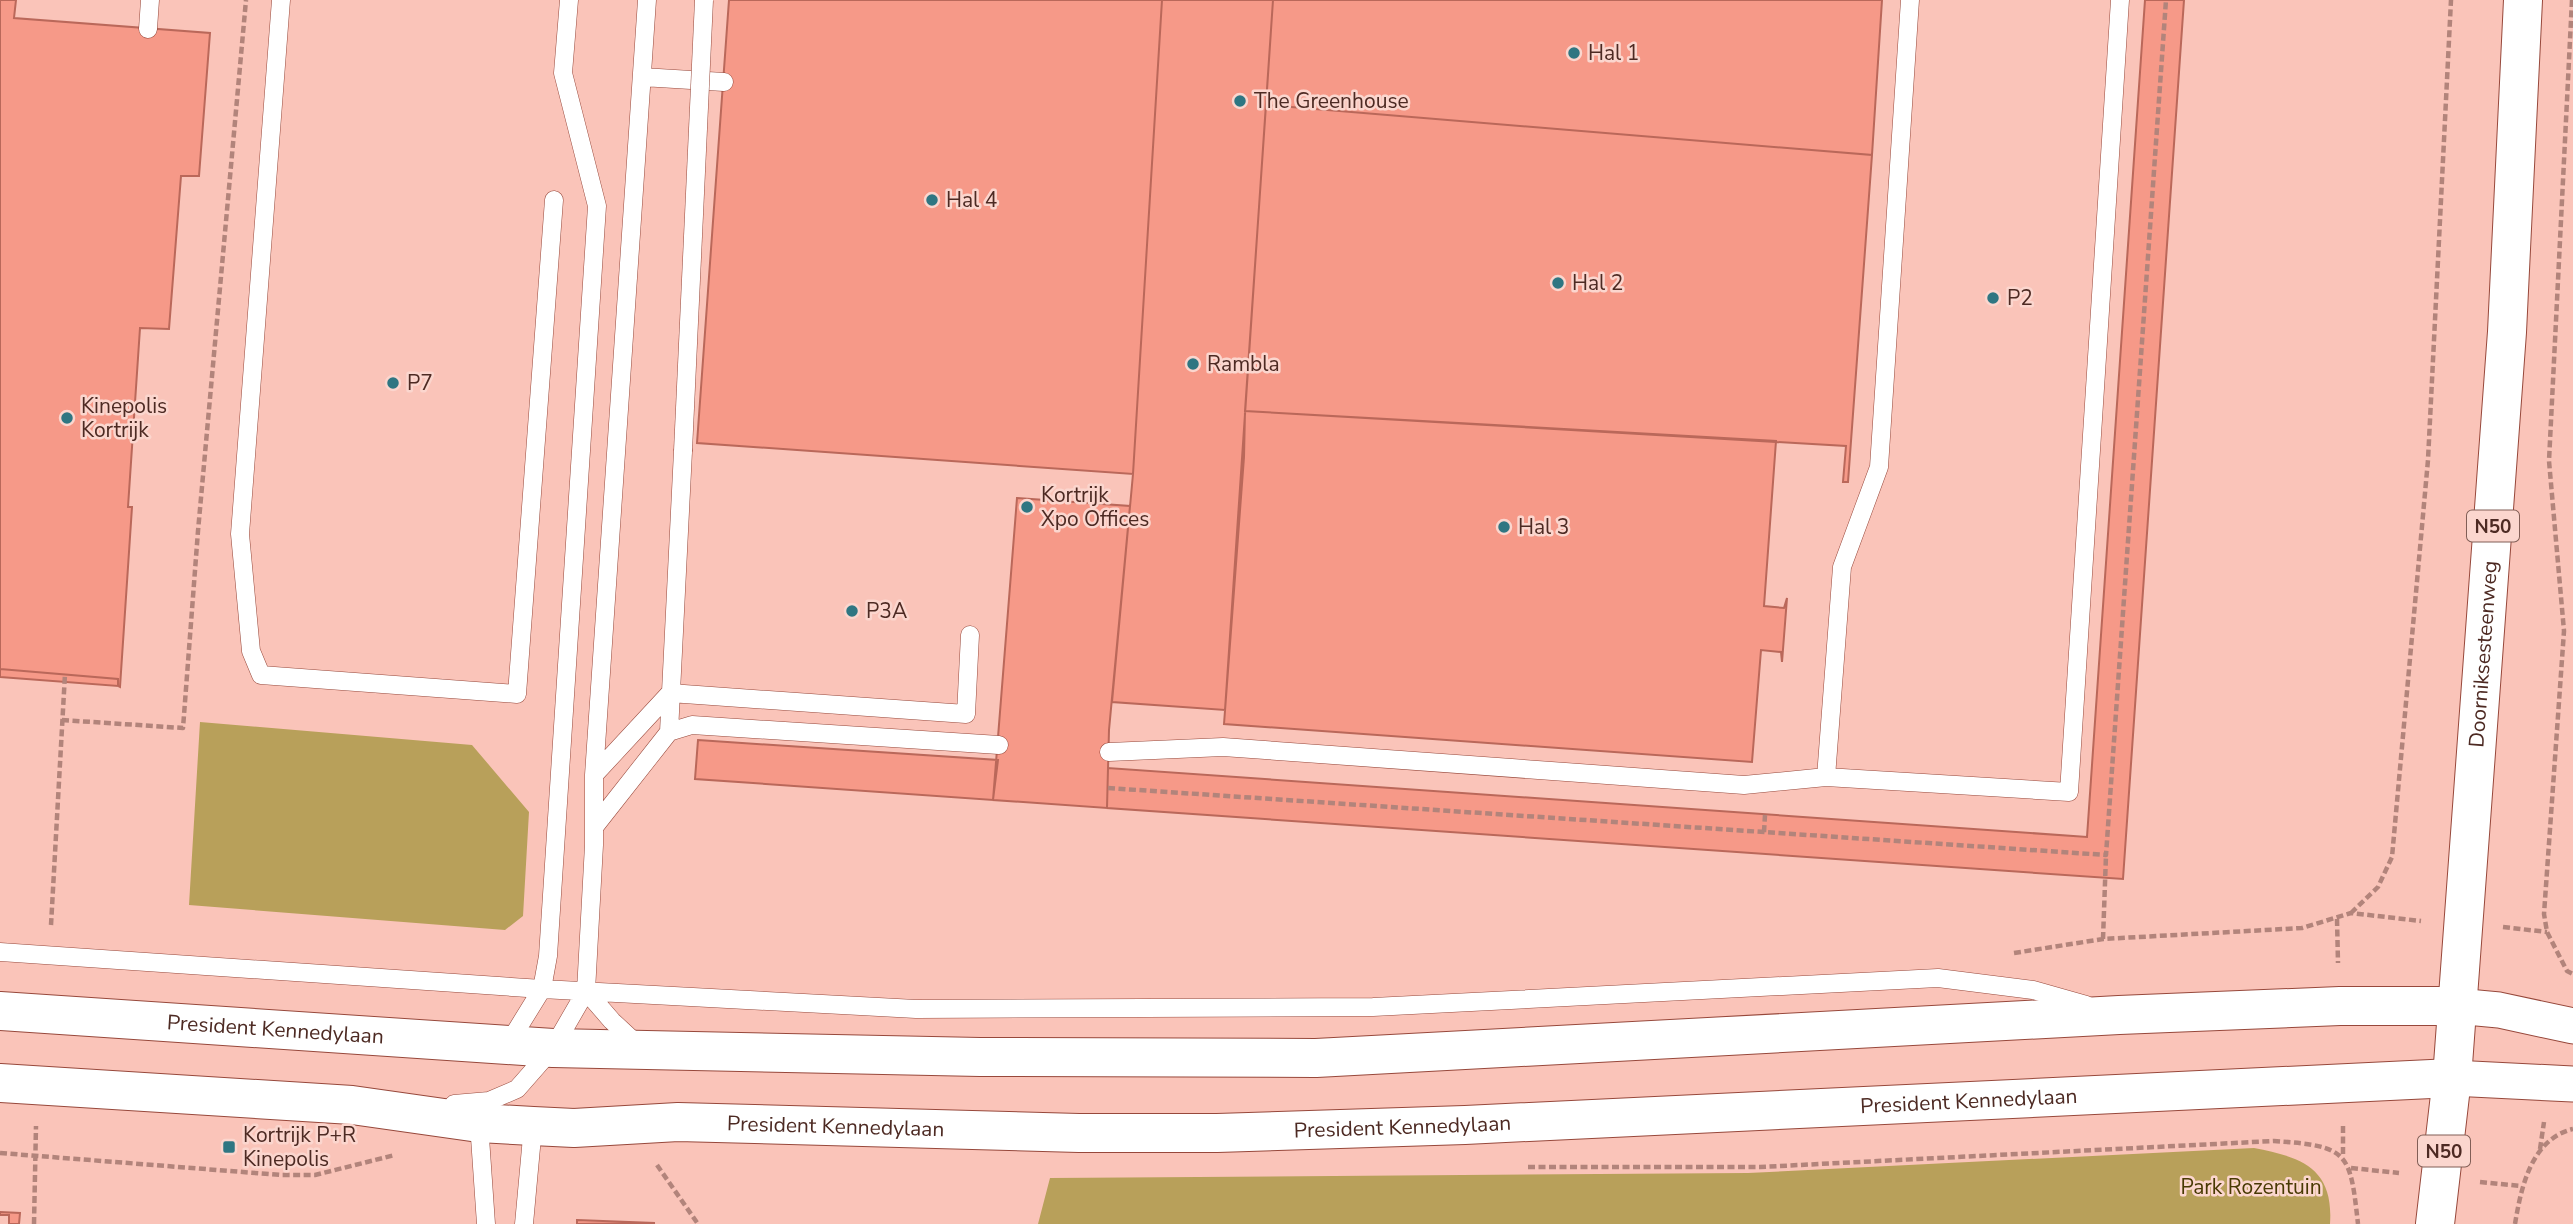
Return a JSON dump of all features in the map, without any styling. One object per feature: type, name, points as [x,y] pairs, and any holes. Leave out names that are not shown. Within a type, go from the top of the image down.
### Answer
[{"type":"main road","name":"Doorniksesteenweg","points":[[2435,1224],[2452,1078],[2507,332],[2523,0]]},
{"type":"main road","name":"President Kennedylaan","points":[[0,1011],[553,1048],[980,1057],[1316,1058],[2119,1015],[2354,1005],[2456,1006]]},
{"type":"main road","name":"President Kennedylaan","points":[[0,1083],[352,1105],[479,1124],[533,1126],[678,1122],[1052,1133],[1217,1133],[1492,1124],[2452,1078]]},
{"type":"street","points":[[2456,1006],[2500,1010],[2573,1026]]},
{"type":"street","points":[[2452,1078],[2573,1084]]},
{"type":"lane","points":[[148,29],[150,0]]},
{"type":"lane","points":[[281,0],[240,534],[251,651],[261,675],[517,694],[554,200]]},
{"type":"lane","points":[[506,1046],[542,989],[551,920],[597,206],[564,73],[569,0]]},
{"type":"lane","points":[[553,1048],[586,991],[595,826],[594,775],[647,0]]},
{"type":"lane","points":[[668,732],[704,0]]},
{"type":"lane","points":[[1826,777],[1842,567],[1880,467],[1910,0]]},
{"type":"lane","points":[[1109,752],[1223,747],[1744,785],[1826,777],[2069,792],[2120,0]]},
{"type":"lane","points":[[642,77],[724,82]]},
{"type":"lane","points":[[670,693],[966,714],[970,635]]},
{"type":"lane","points":[[594,775],[670,693]]},
{"type":"lane","points":[[595,826],[668,732],[692,724],[999,745]]},
{"type":"lane","points":[[0,952],[542,989],[916,1009],[1138,1011],[1373,1007],[1938,978],[2033,990],[2119,1015]]},
{"type":"lane","points":[[586,991],[612,1021],[643,1049]]},
{"type":"lane","name":"President Kennedylaan","points":[[352,1105],[474,1104],[489,1101],[517,1089],[553,1048]]},
{"type":"lane","points":[[479,1124],[486,1224]]},
{"type":"lane","points":[[524,1224],[533,1126]]},
{"type":"path","points":[[62,720],[183,728],[246,0]]},
{"type":"path","points":[[2351,913],[2378,887],[2392,857],[2428,460],[2451,0]]},
{"type":"path","points":[[2572,0],[2549,461],[2564,631],[2544,914],[2547,932],[2567,971],[2573,974]]},
{"type":"path","points":[[2564,631],[2573,632]]},
{"type":"path","points":[[51,921],[65,674]]},
{"type":"path","points":[[2103,939],[2106,855]]},
{"type":"path","points":[[2004,953],[2103,939],[2302,928],[2351,913],[2464,924]]},
{"type":"path","points":[[38,920],[65,922]]},
{"type":"path","points":[[34,1224],[36,1116]]},
{"type":"path","points":[[2515,1224],[2521,1186],[2540,1149],[2564,1131],[2573,1129]]},
{"type":"path","points":[[0,1153],[35,1155]]},
{"type":"path","points":[[657,1165],[698,1224]]},
{"type":"green space","points":[[200,722],[472,745],[529,812],[523,916],[505,930],[189,905]]},
{"type":"green space","name":"Park Rozentuin","points":[[2254,1148],[2299,1161],[2320,1177],[2330,1205],[2330,1224],[1038,1224],[1050,1178],[1748,1173]]},
{"type":"building","name":"Kinepolis Kortrijk","points":[[0,0],[16,0],[14,18],[210,33],[199,176],[181,176],[169,329],[140,328],[120,687],[118,679],[0,669]]},
{"type":"building","name":"Hal 4","points":[[729,0],[1162,0],[1133,474],[697,443]]},
{"type":"building","name":"Rambla","points":[[1162,0],[1273,0],[1225,710],[1112,702],[1133,474]]},
{"type":"building","name":"Hal 1","points":[[1273,0],[1882,0],[1872,155],[1266,105]]},
{"type":"building","points":[[2145,0],[2184,0],[2123,879],[1107,808],[1108,768],[2087,837]]},
{"type":"building","name":"Hal 2","points":[[1266,105],[1872,155],[1848,482],[1843,482],[1846,446],[1245,411]]},
{"type":"building","name":"Hal 3","points":[[1245,411],[1776,441],[1764,606],[1784,608],[1787,598],[1782,662],[1781,652],[1761,650],[1752,762],[1224,724]]},
{"type":"building","points":[[1017,498],[1130,506],[1109,730],[1107,808],[993,800]]},
{"type":"building","points":[[0,669],[118,679],[118,686],[0,677]]},
{"type":"building","points":[[698,740],[998,760],[993,800],[695,779]]},
{"type":"building","points":[[0,1212],[20,1213],[19,1224],[9,1224],[9,1215],[0,1215]]},
{"type":"building","points":[[577,1220],[655,1223],[577,1224]]},
{"type":"place","name":"Hal 1","points":[[1574,53]]},
{"type":"place","name":"The Greenhouse","points":[[1240,101]]},
{"type":"place","name":"Hal 4","points":[[932,200]]},
{"type":"place","name":"Hal 2","points":[[1558,283]]},
{"type":"place","name":"P2","points":[[1993,298]]},
{"type":"place","name":"Rambla","points":[[1193,364]]},
{"type":"place","name":"P7","points":[[393,383]]},
{"type":"place","name":"Kinepolis Kortrijk","points":[[67,418]]},
{"type":"place","name":"Kortrijk Xpo Offices","points":[[1027,507]]},
{"type":"place","name":"Hal 3","points":[[1504,527]]},
{"type":"place","name":"P3A","points":[[852,611]]},
{"type":"place","name":"Kortrijk P+R Kinepolis","points":[[229,1147]]}]
